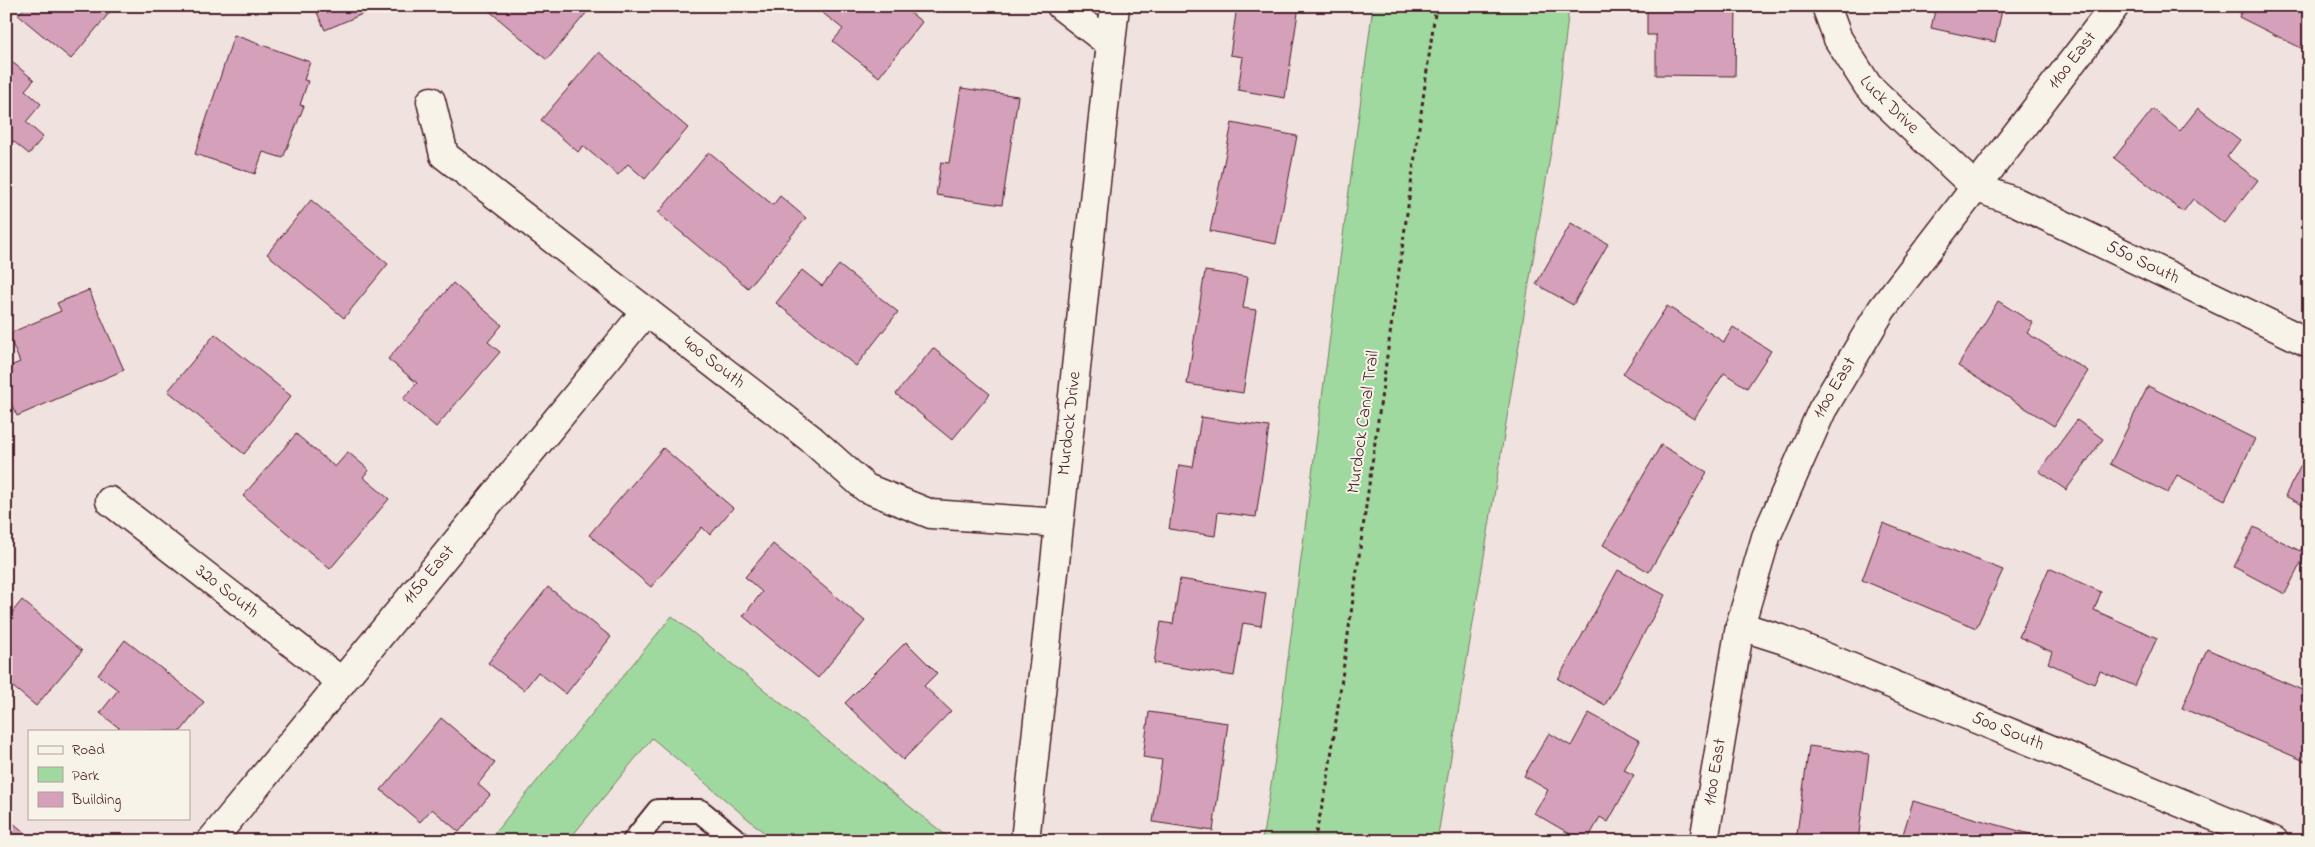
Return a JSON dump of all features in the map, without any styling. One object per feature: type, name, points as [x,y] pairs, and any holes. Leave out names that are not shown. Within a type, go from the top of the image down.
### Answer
[{"type":"street","points":[[1061,6],[1110,44]]},
{"type":"street","name":"Murdock Drive","points":[[1025,841],[1115,6]]},
{"type":"street","name":"Luck Drive","points":[[1826,6],[1838,39],[1868,86],[1975,187]]},
{"type":"street","name":"1100 East","points":[[1704,841],[1740,626],[1766,537],[1822,410],[1882,309],[2115,6]]},
{"type":"street","name":"400 South","points":[[431,101],[444,154],[810,438],[866,488],[931,514],[1059,523]]},
{"type":"street","name":"550 South","points":[[1975,187],[2016,202],[2309,343]]},
{"type":"street","name":"1150 East","points":[[211,841],[646,310]]},
{"type":"street","name":"320 South","points":[[110,501],[342,682]]},
{"type":"street","name":"500 South","points":[[1740,626],[1784,640],[2274,841]]},
{"type":"lane","points":[[634,841],[658,811],[700,811],[737,841]]},
{"type":"path","name":"Murdock Canal Trail","points":[[1314,841],[1327,785],[1436,6]]},
{"type":"green space","points":[[1373,6],[1569,6],[1558,108],[1437,841],[1262,841],[1274,766]]},
{"type":"green space","points":[[672,616],[953,841],[774,841],[652,738],[568,841],[488,841]]},
{"type":"building","points":[[26,6],[115,6],[71,59],[18,15]]},
{"type":"building","points":[[314,6],[381,6],[325,30]]},
{"type":"building","points":[[488,6],[592,6],[547,60],[487,9]]},
{"type":"building","points":[[814,6],[902,6],[922,22],[879,77],[833,41],[843,29]]},
{"type":"building","points":[[1237,6],[1299,6],[1285,98],[1238,90],[1243,57],[1230,55]]},
{"type":"building","points":[[1647,6],[1736,6],[1735,76],[1656,75],[1656,35],[1647,35]]},
{"type":"building","points":[[1936,6],[2003,6],[1995,42],[1931,28]]},
{"type":"building","points":[[2244,6],[2309,6],[2309,52],[2239,17]]},
{"type":"building","points":[[234,35],[310,62],[304,80],[308,81],[300,105],[304,106],[283,158],[263,152],[255,174],[195,154]]},
{"type":"building","points":[[599,52],[688,128],[645,179],[628,164],[618,175],[583,146],[578,152],[541,120]]},
{"type":"building","points":[[6,57],[34,80],[25,90],[41,104],[26,122],[43,137],[29,154],[13,141],[6,148]]},
{"type":"building","points":[[961,88],[1018,96],[1002,205],[936,195],[941,162],[949,163]]},
{"type":"building","points":[[2198,108],[2240,140],[2227,157],[2258,180],[2224,223],[2193,199],[2183,212],[2114,158],[2153,109],[2180,131]]},
{"type":"building","points":[[1232,123],[1297,136],[1276,244],[1210,231]]},
{"type":"building","points":[[709,152],[773,205],[780,196],[806,218],[748,288],[658,213]]},
{"type":"building","points":[[311,200],[388,264],[344,318],[267,254]]},
{"type":"building","points":[[1571,223],[1608,244],[1573,305],[1536,284]]},
{"type":"building","points":[[839,265],[898,312],[856,366],[776,303],[802,270],[822,286]]},
{"type":"building","points":[[1205,271],[1248,277],[1243,308],[1256,310],[1243,393],[1187,384]]},
{"type":"building","points":[[453,283],[502,325],[488,342],[500,352],[436,427],[403,399],[417,383],[388,359]]},
{"type":"building","points":[[89,290],[124,370],[17,416],[6,393],[6,368],[20,362],[8,334],[61,311],[57,303]]},
{"type":"building","points":[[1998,301],[2033,323],[2027,333],[2088,371],[2054,426],[1958,366]]},
{"type":"building","points":[[1667,306],[1724,342],[1733,327],[1771,351],[1747,388],[1724,373],[1694,419],[1623,374]]},
{"type":"building","points":[[215,334],[291,396],[244,454],[168,391]]},
{"type":"building","points":[[933,348],[990,394],[952,440],[896,394]]},
{"type":"building","points":[[2148,386],[2255,439],[2225,500],[2177,475],[2168,493],[2110,464]]},
{"type":"building","points":[[1201,417],[1269,427],[1256,517],[1218,512],[1215,536],[1169,529],[1179,465],[1193,467]]},
{"type":"building","points":[[2077,420],[2103,439],[2066,490],[2039,471]]},
{"type":"building","points":[[296,434],[335,467],[348,452],[369,470],[363,477],[389,499],[330,569],[243,496]]},
{"type":"building","points":[[1661,445],[1707,472],[1649,572],[1603,545]]},
{"type":"building","points":[[663,448],[733,508],[710,535],[702,527],[651,587],[589,535]]},
{"type":"building","points":[[2309,450],[2309,508],[2285,496]]},
{"type":"building","points":[[1883,523],[2003,570],[1976,628],[1862,580]]},
{"type":"building","points":[[2254,527],[2300,551],[2309,534],[2309,554],[2306,553],[2285,594],[2234,567]]},
{"type":"building","points":[[773,544],[865,621],[818,678],[743,616],[762,592],[745,577]]},
{"type":"building","points":[[2049,568],[2101,592],[2094,610],[2157,638],[2135,686],[2100,671],[2094,684],[2048,663],[2052,652],[2019,637]]},
{"type":"building","points":[[1618,570],[1665,595],[1605,705],[1558,679]]},
{"type":"building","points":[[1180,579],[1266,593],[1261,626],[1243,623],[1234,676],[1154,663],[1161,622],[1173,624]]},
{"type":"building","points":[[548,587],[611,637],[566,694],[538,672],[524,690],[488,663]]},
{"type":"building","points":[[22,600],[82,651],[36,706],[6,681],[6,620]]},
{"type":"building","points":[[125,640],[204,702],[182,730],[122,730],[100,713],[118,690],[98,675]]},
{"type":"building","points":[[906,642],[937,673],[924,686],[951,711],[903,760],[845,703]]},
{"type":"building","points":[[2207,649],[2309,693],[2309,763],[2182,708]]},
{"type":"building","points":[[1149,712],[1228,723],[1213,831],[1153,822],[1162,760],[1143,757]]},
{"type":"building","points":[[1589,713],[1640,741],[1624,770],[1634,775],[1608,822],[1600,817],[1587,841],[1582,841],[1534,813],[1548,790],[1524,776],[1549,733],[1571,746]]},
{"type":"building","points":[[441,718],[495,763],[478,784],[490,795],[459,832],[432,809],[420,822],[381,790]]},
{"type":"building","points":[[1809,746],[1869,754],[1858,841],[1796,841]]},
{"type":"building","points":[[1913,801],[2037,836],[2036,841],[1901,841]]},
{"type":"building","points":[[7,818],[35,841],[6,841]]}]
